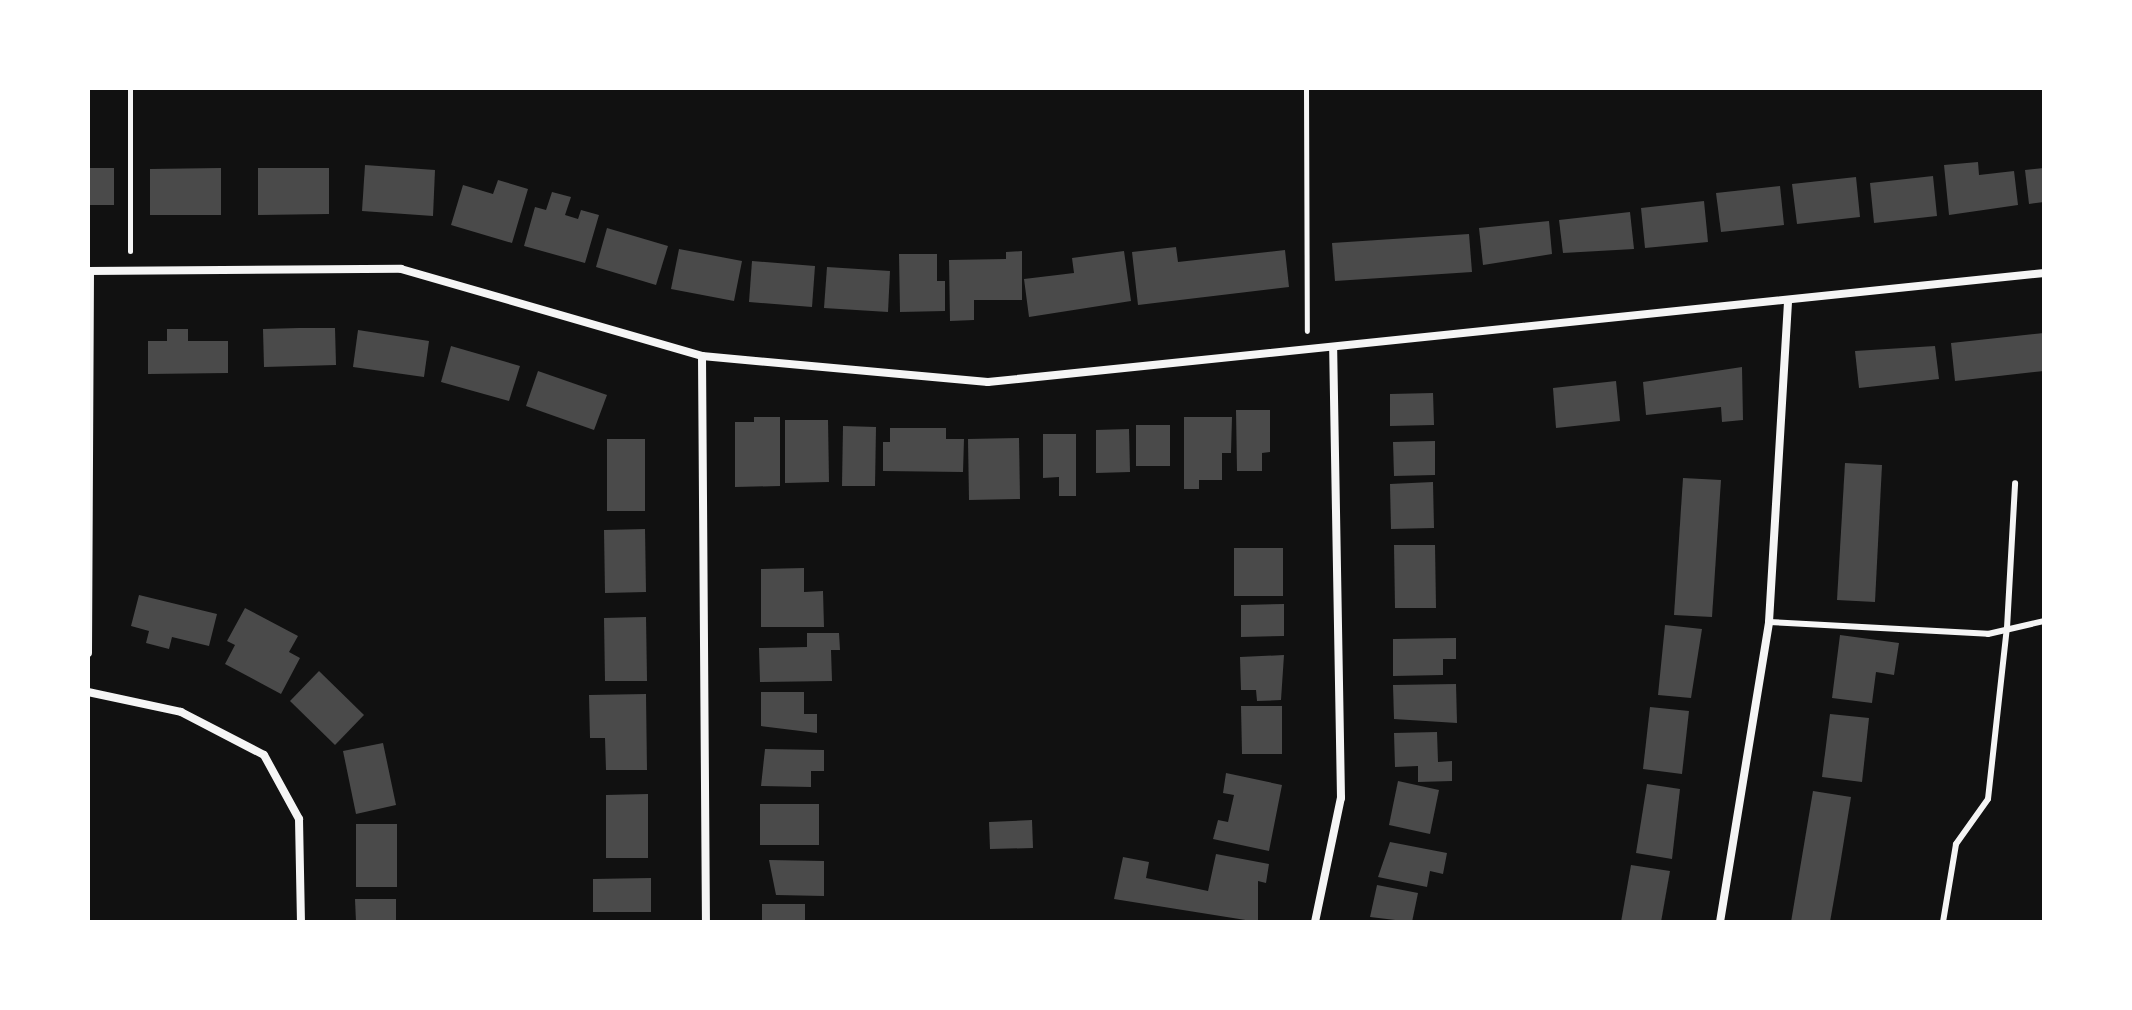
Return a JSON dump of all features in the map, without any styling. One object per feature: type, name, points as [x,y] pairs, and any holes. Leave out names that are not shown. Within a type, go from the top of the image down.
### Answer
[{"type":"street","points":[[88,653],[89,271],[401,269],[702,356],[988,382],[2044,273]]},
{"type":"street","points":[[1720,922],[1769,622],[1788,301]]},
{"type":"street","points":[[1315,922],[1341,798],[1333,347]]},
{"type":"street","points":[[702,356],[706,922]]},
{"type":"street","points":[[88,692],[181,712],[264,755],[299,819],[301,922]]},
{"type":"lane","points":[[1943,922],[1956,844],[1988,799],[2007,628],[2015,483]]},
{"type":"lane","points":[[1769,622],[1988,634],[2044,621]]},
{"type":"path","points":[[130,88],[130,271]]},
{"type":"path","points":[[1306,88],[1307,349]]},
{"type":"building","points":[[1978,162],[1979,175],[2014,171],[2018,205],[1949,215],[1944,165]]},
{"type":"building","points":[[365,165],[435,170],[433,216],[362,211]]},
{"type":"building","points":[[88,168],[114,168],[114,205],[88,205]]},
{"type":"building","points":[[221,168],[221,215],[150,215],[150,169]]},
{"type":"building","points":[[258,168],[329,168],[329,214],[258,215]]},
{"type":"building","points":[[2044,168],[2044,202],[2029,204],[2025,170]]},
{"type":"building","points":[[1933,176],[1937,216],[1874,223],[1870,183]]},
{"type":"building","points":[[1856,177],[1860,217],[1797,224],[1792,184]]},
{"type":"building","points":[[498,180],[528,189],[512,243],[451,225],[463,185],[493,194]]},
{"type":"building","points":[[1780,186],[1784,225],[1721,232],[1716,193]]},
{"type":"building","points":[[552,192],[571,197],[565,215],[578,219],[581,210],[599,215],[585,263],[524,246],[535,207],[546,210]]},
{"type":"building","points":[[1704,201],[1708,242],[1645,248],[1641,208]]},
{"type":"building","points":[[1630,212],[1634,249],[1563,253],[1559,220]]},
{"type":"building","points":[[1549,221],[1552,254],[1483,265],[1479,228]]},
{"type":"building","points":[[607,228],[668,246],[656,285],[596,267]]},
{"type":"building","points":[[1469,234],[1472,272],[1335,281],[1332,243]]},
{"type":"building","points":[[1176,247],[1178,262],[1285,250],[1289,287],[1138,305],[1132,252]]},
{"type":"building","points":[[679,249],[742,261],[734,301],[671,289]]},
{"type":"building","points":[[1022,251],[1022,300],[974,300],[974,320],[950,321],[949,260],[1006,259],[1006,252]]},
{"type":"building","points":[[1124,251],[1131,301],[1029,317],[1024,279],[1074,273],[1072,258]]},
{"type":"building","points":[[899,254],[937,254],[937,281],[945,281],[945,311],[900,312]]},
{"type":"building","points":[[752,261],[815,266],[812,307],[749,302]]},
{"type":"building","points":[[827,267],[890,271],[888,312],[824,308]]},
{"type":"building","points":[[335,328],[336,365],[264,367],[263,329]]},
{"type":"building","points":[[167,329],[188,329],[188,341],[228,341],[228,373],[148,374],[148,341],[167,341]]},
{"type":"building","points":[[358,330],[429,341],[424,377],[353,367]]},
{"type":"building","points":[[2044,333],[2044,371],[1955,381],[1951,343]]},
{"type":"building","points":[[451,346],[520,366],[509,401],[441,382]]},
{"type":"building","points":[[1935,346],[1939,379],[1859,388],[1855,351]]},
{"type":"building","points":[[1742,367],[1743,420],[1722,422],[1721,407],[1646,415],[1643,382]]},
{"type":"building","points":[[538,371],[607,395],[594,430],[526,406]]},
{"type":"building","points":[[1616,381],[1620,421],[1556,428],[1553,388]]},
{"type":"building","points":[[1433,393],[1434,425],[1390,426],[1390,394]]},
{"type":"building","points":[[1236,410],[1270,410],[1270,452],[1262,453],[1262,471],[1237,471]]},
{"type":"building","points":[[754,417],[780,417],[780,486],[735,487],[735,422],[754,422]]},
{"type":"building","points":[[1184,417],[1232,417],[1231,453],[1222,453],[1222,480],[1199,480],[1199,489],[1184,489]]},
{"type":"building","points":[[785,420],[828,420],[829,482],[785,483]]},
{"type":"building","points":[[1136,425],[1170,425],[1170,466],[1136,466]]},
{"type":"building","points":[[843,426],[876,427],[875,486],[842,486]]},
{"type":"building","points":[[890,428],[946,428],[946,439],[964,439],[963,472],[883,471],[883,442],[890,442]]},
{"type":"building","points":[[1129,429],[1130,472],[1096,473],[1096,430]]},
{"type":"building","points":[[1043,434],[1076,434],[1076,496],[1059,496],[1059,477],[1043,478]]},
{"type":"building","points":[[1019,438],[1020,499],[969,500],[968,439]]},
{"type":"building","points":[[607,439],[645,439],[645,511],[607,511]]},
{"type":"building","points":[[1435,441],[1435,475],[1394,476],[1393,442]]},
{"type":"building","points":[[1845,463],[1882,465],[1875,602],[1837,600]]},
{"type":"building","points":[[1683,478],[1721,480],[1712,617],[1674,615]]},
{"type":"building","points":[[1433,482],[1434,528],[1391,529],[1390,484]]},
{"type":"building","points":[[645,529],[646,592],[605,593],[604,530]]},
{"type":"building","points":[[1394,545],[1435,545],[1436,608],[1395,608]]},
{"type":"building","points":[[1234,548],[1283,548],[1283,596],[1234,596]]},
{"type":"building","points":[[804,568],[804,592],[823,591],[824,627],[761,627],[761,569]]},
{"type":"building","points":[[139,595],[217,614],[209,646],[172,637],[169,649],[146,643],[149,631],[131,626]]},
{"type":"building","points":[[1284,604],[1284,636],[1241,637],[1241,605]]},
{"type":"building","points":[[245,608],[298,636],[289,652],[300,658],[281,694],[225,664],[235,645],[227,641]]},
{"type":"building","points":[[646,617],[647,681],[605,681],[604,618]]},
{"type":"building","points":[[1665,625],[1702,629],[1691,698],[1658,695]]},
{"type":"building","points":[[807,633],[839,633],[840,650],[831,650],[832,681],[760,682],[759,648],[807,647]]},
{"type":"building","points":[[1840,635],[1899,643],[1894,675],[1876,672],[1872,703],[1832,698]]},
{"type":"building","points":[[1456,638],[1456,659],[1443,659],[1443,675],[1393,676],[1393,639]]},
{"type":"building","points":[[1284,655],[1281,700],[1257,701],[1256,690],[1241,690],[1240,657]]},
{"type":"building","points":[[319,671],[364,715],[335,745],[290,701]]},
{"type":"building","points":[[1456,684],[1457,723],[1394,719],[1393,685]]},
{"type":"building","points":[[761,692],[804,692],[804,714],[817,714],[817,733],[761,726]]},
{"type":"building","points":[[646,694],[647,770],[606,770],[605,738],[590,738],[589,695]]},
{"type":"building","points":[[1241,706],[1282,706],[1282,754],[1242,754]]},
{"type":"building","points":[[1650,707],[1689,711],[1682,774],[1643,769]]},
{"type":"building","points":[[1830,714],[1869,718],[1862,782],[1822,777]]},
{"type":"building","points":[[1437,732],[1438,762],[1452,761],[1452,781],[1418,782],[1418,766],[1395,767],[1394,733]]},
{"type":"building","points":[[383,743],[396,805],[356,814],[343,751]]},
{"type":"building","points":[[765,749],[824,750],[824,771],[811,771],[811,787],[761,786]]},
{"type":"building","points":[[1226,773],[1282,785],[1269,851],[1213,839],[1218,820],[1228,822],[1234,795],[1223,793]]},
{"type":"building","points":[[1398,781],[1439,790],[1430,834],[1389,825]]},
{"type":"building","points":[[1647,784],[1680,789],[1672,859],[1636,853]]},
{"type":"building","points":[[1813,791],[1851,797],[1840,865],[1830,922],[1791,922]]},
{"type":"building","points":[[648,794],[648,858],[606,858],[606,795]]},
{"type":"building","points":[[760,804],[819,804],[819,845],[760,845]]},
{"type":"building","points":[[1032,820],[1033,848],[990,849],[989,822]]},
{"type":"building","points":[[356,824],[397,824],[397,887],[356,887]]},
{"type":"building","points":[[1390,842],[1447,853],[1443,874],[1430,871],[1427,887],[1378,877]]},
{"type":"building","points":[[1216,854],[1269,864],[1266,883],[1258,881],[1258,922],[1114,899],[1123,857],[1149,862],[1146,878],[1208,891]]},
{"type":"building","points":[[769,860],[824,861],[824,896],[776,895]]},
{"type":"building","points":[[1631,865],[1670,871],[1661,922],[1621,922]]},
{"type":"building","points":[[651,878],[651,912],[593,912],[593,879]]},
{"type":"building","points":[[1377,885],[1418,893],[1412,922],[1370,917]]},
{"type":"building","points":[[355,899],[396,899],[396,922],[356,922]]},
{"type":"building","points":[[762,904],[805,904],[805,922],[762,922]]}]
